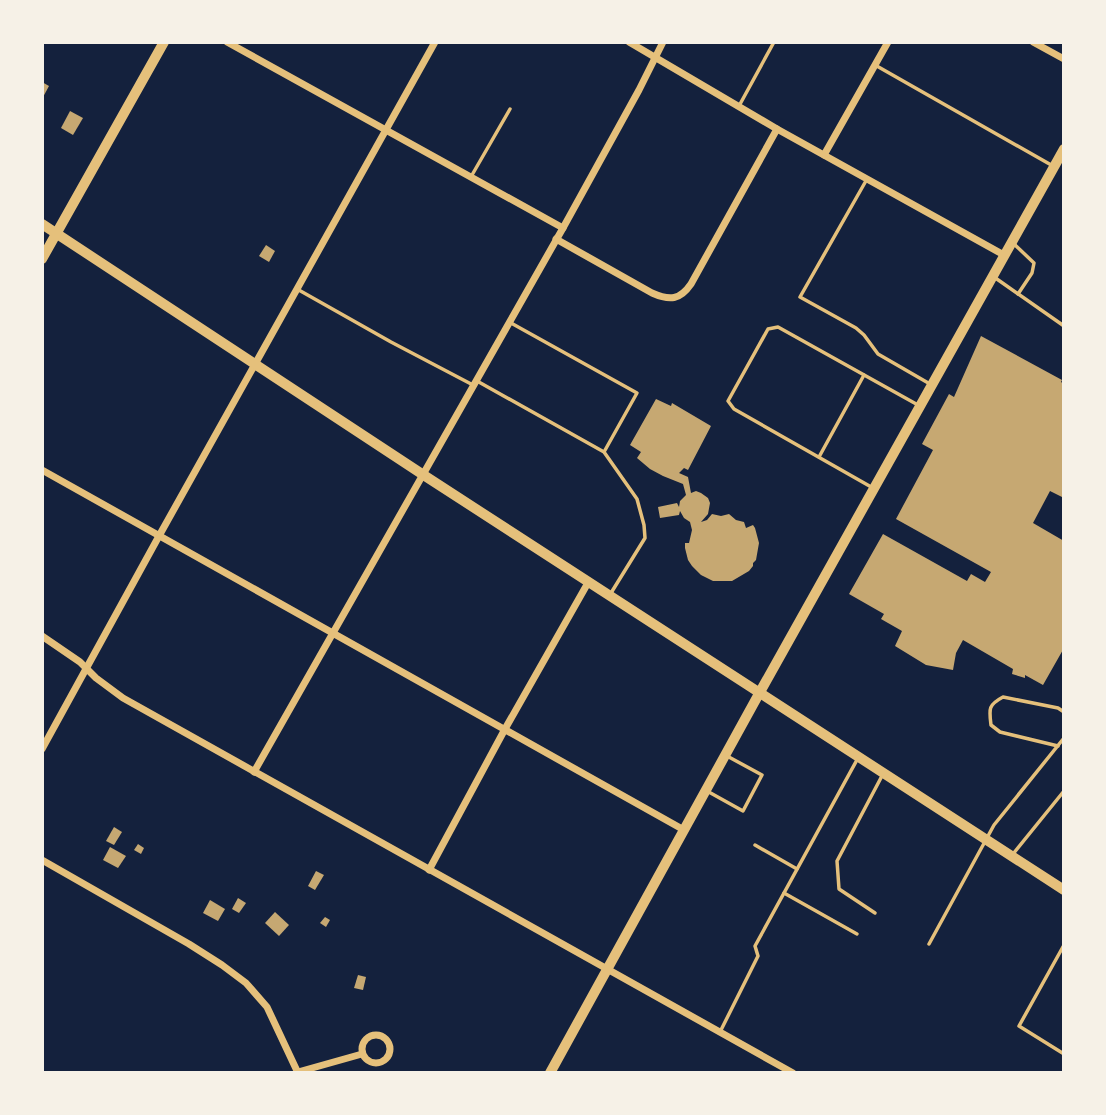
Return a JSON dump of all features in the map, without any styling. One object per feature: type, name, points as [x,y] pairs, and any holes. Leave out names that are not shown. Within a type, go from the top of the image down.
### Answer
[{"type":"main road","points":[[42,259],[164,42]]},
{"type":"main road","points":[[42,224],[1064,890]]},
{"type":"street","points":[[228,42],[563,228]]},
{"type":"street","points":[[42,748],[435,42]]},
{"type":"street","points":[[629,42],[777,129],[1004,255]]},
{"type":"street","points":[[254,772],[563,228],[663,42]]},
{"type":"street","points":[[824,155],[888,42]]},
{"type":"street","points":[[1033,42],[1064,60]]},
{"type":"street","points":[[556,239],[652,293],[667,298],[679,297],[691,284],[777,129]]},
{"type":"street","points":[[550,1073],[1064,149]]},
{"type":"street","points":[[42,470],[684,830]]},
{"type":"street","points":[[429,870],[589,581]]},
{"type":"street","points":[[42,636],[123,698],[720,1032],[778,1069],[793,1073]]},
{"type":"street","points":[[42,860],[189,944],[246,984],[267,1007],[298,1072],[362,1054]]},
{"type":"street","points":[[369,1036],[380,1036],[388,1042],[390,1052],[384,1061],[369,1062],[362,1054],[363,1044],[369,1036]]},
{"type":"lane","points":[[739,106],[774,42]]},
{"type":"lane","points":[[875,65],[1054,167]]},
{"type":"lane","points":[[471,177],[510,109]]},
{"type":"lane","points":[[867,178],[800,297],[856,328],[881,357],[932,385]]},
{"type":"lane","points":[[1011,242],[1034,264],[1032,273],[1018,294]]},
{"type":"lane","points":[[992,276],[1064,326]]},
{"type":"lane","points":[[297,289],[391,342],[475,382],[604,452],[637,499],[645,538],[610,595]]},
{"type":"lane","points":[[509,322],[637,393],[604,452]]},
{"type":"lane","points":[[875,489],[734,409],[728,401],[768,329],[778,327],[920,406]]},
{"type":"lane","points":[[819,457],[864,375]]},
{"type":"lane","points":[[1058,746],[1000,733],[991,725],[989,711],[993,702],[1003,697],[1058,708],[1064,712]]},
{"type":"lane","points":[[929,944],[994,825],[1064,738]]},
{"type":"lane","points":[[706,791],[743,811],[762,775],[725,755]]},
{"type":"lane","points":[[720,1032],[758,956],[755,946],[859,756]]},
{"type":"lane","points":[[875,913],[839,889],[837,861],[884,772]]},
{"type":"lane","points":[[1011,856],[1064,791]]},
{"type":"lane","points":[[755,845],[797,869]]},
{"type":"lane","points":[[784,893],[857,934]]},
{"type":"lane","points":[[1064,945],[1019,1026],[1064,1054]]},
{"type":"building","points":[[42,82],[49,86],[42,99]]},
{"type":"building","points":[[70,111],[83,118],[73,135],[61,128]]},
{"type":"building","points":[[266,245],[275,251],[269,262],[259,256]]},
{"type":"building","points":[[981,336],[1062,380],[1064,384],[1064,498],[1050,491],[1033,523],[1064,541],[1064,648],[1043,685],[1025,675],[1025,678],[1012,674],[1013,669],[963,640],[956,653],[953,670],[926,665],[895,646],[902,631],[881,619],[884,614],[849,594],[883,534],[967,581],[971,574],[985,582],[991,572],[896,519],[933,450],[922,444],[949,394],[954,397]]},
{"type":"building","points":[[656,399],[671,406],[672,403],[711,426],[688,470],[684,468],[679,473],[688,477],[691,493],[696,491],[708,498],[708,514],[701,522],[712,514],[729,514],[744,522],[746,528],[753,525],[755,528],[759,543],[756,560],[749,571],[732,581],[713,581],[692,566],[685,543],[689,543],[692,530],[690,522],[680,511],[679,515],[660,518],[658,507],[677,503],[679,507],[680,501],[686,495],[683,484],[650,469],[637,458],[641,452],[630,445]]},
{"type":"building","points":[[114,827],[122,832],[114,845],[106,841]]},
{"type":"building","points":[[138,844],[144,848],[141,854],[134,850]]},
{"type":"building","points":[[110,847],[126,856],[118,868],[103,860]]},
{"type":"building","points":[[316,871],[324,875],[315,890],[308,886]]},
{"type":"building","points":[[238,898],[246,903],[239,913],[232,909]]},
{"type":"building","points":[[210,900],[225,909],[218,921],[203,913]]},
{"type":"building","points":[[275,912],[289,925],[279,936],[265,923]]},
{"type":"building","points":[[325,917],[330,920],[326,927],[320,923]]},
{"type":"building","points":[[358,975],[366,977],[363,990],[354,988]]}]
